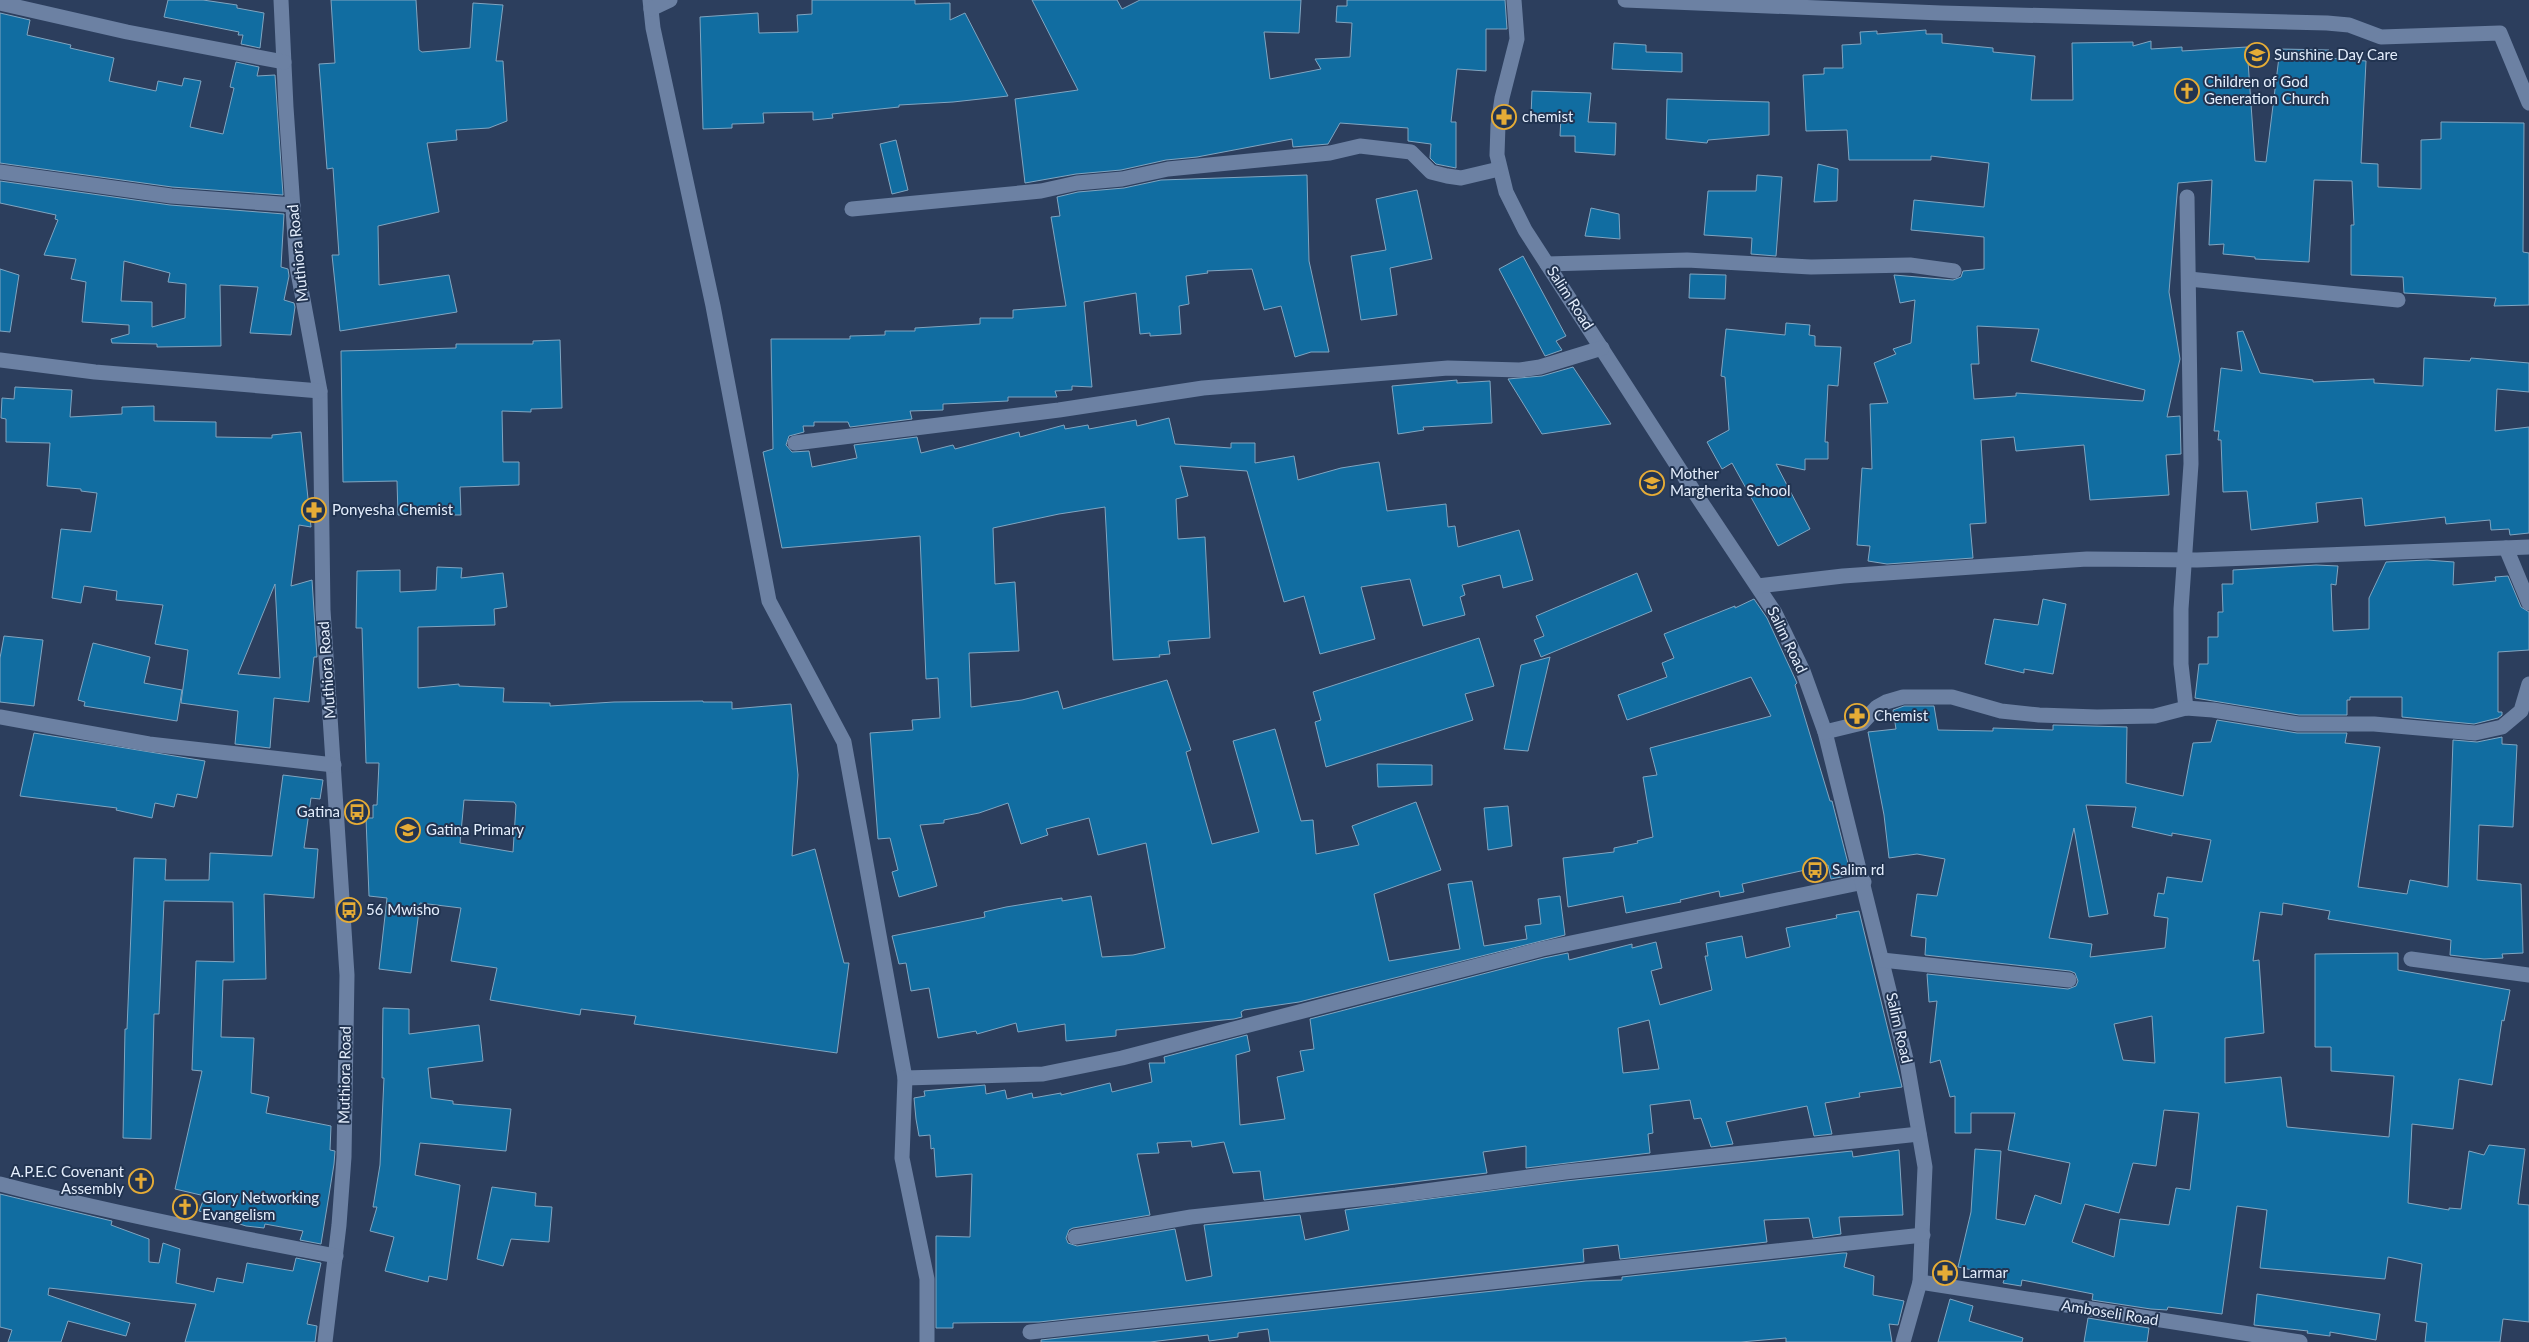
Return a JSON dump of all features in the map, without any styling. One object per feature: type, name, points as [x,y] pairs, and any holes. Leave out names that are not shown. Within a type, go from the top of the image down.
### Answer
[{"type":"street","name":"Muthiora Road","points":[[281,0],[297,267],[320,391],[323,610],[347,975],[344,1157],[336,1256],[325,1342]]},
{"type":"street","points":[[670,0],[651,4],[654,28],[713,306],[769,601],[844,742],[905,1078],[902,1158],[927,1279],[927,1342]]},
{"type":"street","name":"Salim Road","points":[[1514,0],[1517,39],[1498,124],[1499,168],[1506,192],[1525,230],[1693,490],[1775,612],[1803,671],[1825,732],[1864,882],[1907,1063],[1925,1167],[1920,1282],[1903,1342]]},
{"type":"street","points":[[1625,0],[1941,13],[2327,23],[2348,25],[2381,37],[2500,32],[2529,103]]},
{"type":"street","points":[[0,2],[127,32],[284,62]]},
{"type":"street","points":[[852,209],[1041,191],[1077,183],[1122,179],[1168,169],[1330,153],[1360,146],[1411,152],[1430,172],[1448,176],[1461,178],[1499,168]]},
{"type":"street","points":[[0,172],[171,196],[292,205]]},
{"type":"street","points":[[2186,708],[2181,664],[2184,560],[2191,464],[2187,197]]},
{"type":"street","points":[[1547,264],[1687,260],[1811,266],[1910,265],[1954,271]]},
{"type":"street","points":[[2189,279],[2398,300]]},
{"type":"street","points":[[795,443],[1059,410],[1203,388],[1314,381],[1448,368],[1520,370],[1540,367],[1602,348]]},
{"type":"street","points":[[0,360],[96,372],[320,391]]},
{"type":"street","points":[[1758,586],[1843,576],[2087,559],[2184,560],[2529,547]]},
{"type":"street","points":[[2506,548],[2529,603]]},
{"type":"street","points":[[1825,732],[1862,723],[1878,707],[1886,702],[1902,697],[1952,697],[2001,711],[2061,717],[2156,716],[2186,708],[2213,710],[2298,724],[2374,724],[2475,733],[2502,727],[2521,711],[2529,684]]},
{"type":"street","points":[[0,717],[149,744],[334,765]]},
{"type":"street","points":[[905,1078],[1043,1074],[1096,1063],[1542,948],[1864,882]]},
{"type":"street","points":[[2411,959],[2529,975]]},
{"type":"street","points":[[1882,960],[2069,980]]},
{"type":"street","points":[[1075,1237],[1191,1217],[1396,1195],[1565,1172],[1919,1134]]},
{"type":"street","points":[[0,1184],[64,1201],[218,1234],[336,1256]]},
{"type":"street","points":[[1030,1332],[1923,1235]]},
{"type":"street","name":"Amboseli Road","points":[[1920,1282],[2300,1342]]},
{"type":"building","points":[[168,0],[203,0],[237,5],[237,8],[264,13],[260,48],[241,44],[243,35],[238,35],[239,32],[164,17]]},
{"type":"building","points":[[331,0],[416,0],[419,50],[422,52],[470,48],[473,3],[503,5],[496,61],[503,61],[507,121],[489,128],[456,130],[457,140],[427,143],[439,212],[378,226],[379,285],[449,275],[457,312],[340,331],[332,255],[339,255],[333,168],[327,169],[319,64],[335,63]]},
{"type":"building","points":[[812,0],[915,0],[915,4],[950,3],[950,20],[965,13],[1008,96],[899,105],[899,107],[832,114],[833,118],[813,120],[813,112],[763,113],[764,123],[732,124],[732,128],[703,129],[700,17],[758,13],[759,33],[798,32],[797,15],[812,14]]},
{"type":"building","points":[[1032,0],[1117,0],[1122,9],[1140,0],[1301,0],[1299,33],[1264,32],[1270,79],[1321,69],[1315,59],[1350,57],[1352,23],[1336,22],[1337,6],[1347,6],[1347,0],[1505,0],[1507,29],[1486,29],[1486,71],[1457,69],[1451,122],[1456,122],[1456,168],[1436,164],[1430,158],[1431,144],[1408,141],[1408,128],[1340,123],[1328,144],[1293,147],[1292,139],[1197,157],[1166,160],[1121,170],[1076,174],[1025,183],[1015,99],[1078,90]]},
{"type":"building","points":[[0,13],[30,20],[27,35],[71,45],[70,48],[114,58],[109,81],[156,91],[158,81],[182,86],[184,78],[201,81],[190,127],[223,134],[234,88],[230,87],[236,62],[259,67],[257,76],[275,75],[283,195],[172,187],[0,163]]},
{"type":"building","points":[[1926,30],[1926,34],[1942,34],[1942,43],[1993,48],[1993,52],[2035,56],[2031,100],[2073,100],[2072,43],[2133,42],[2133,46],[2151,41],[2151,49],[2182,47],[2182,51],[2247,47],[2255,161],[2266,162],[2280,49],[2329,50],[2328,58],[2366,61],[2361,163],[2378,164],[2378,187],[2421,189],[2421,140],[2441,139],[2441,122],[2524,123],[2523,252],[2529,253],[2529,305],[2494,306],[2496,298],[2404,293],[2403,277],[2351,275],[2351,225],[2354,225],[2352,181],[2314,180],[2309,262],[2255,259],[2255,257],[2223,254],[2224,244],[2209,245],[2212,180],[2178,183],[2169,292],[2180,359],[2167,417],[2180,416],[2181,454],[2166,455],[2169,495],[2090,500],[2084,445],[2016,451],[2014,437],[1981,440],[1986,523],[1970,524],[1973,558],[1887,564],[1868,561],[1870,546],[1857,545],[1862,468],[1872,469],[1870,404],[1888,403],[1874,363],[1896,354],[1893,349],[1911,343],[1915,300],[1900,303],[1894,275],[1953,280],[1961,277],[1963,271],[1984,269],[1984,237],[1911,230],[1914,200],[1984,207],[1989,163],[1931,156],[1931,160],[1849,160],[1847,130],[1806,131],[1803,75],[1824,74],[1824,68],[1843,68],[1842,45],[1861,44],[1860,32],[1877,31],[1877,34]],"holes":[[[1977,326],[2039,329],[2031,361],[2145,390],[2143,401],[2016,393],[2016,396],[1974,399],[1971,364],[1979,364]]]},
{"type":"building","points":[[1614,43],[1646,45],[1646,52],[1682,53],[1682,72],[1612,69]]},
{"type":"building","points":[[1532,91],[1591,93],[1588,122],[1616,123],[1615,155],[1575,152],[1575,136],[1560,136],[1561,117],[1531,116]]},
{"type":"building","points":[[1667,99],[1769,102],[1769,135],[1708,140],[1707,143],[1666,139]]},
{"type":"building","points":[[896,140],[908,190],[892,194],[880,144]]},
{"type":"building","points":[[1818,164],[1838,169],[1837,201],[1814,202]]},
{"type":"building","points":[[1307,175],[1309,261],[1329,352],[1311,352],[1295,357],[1281,306],[1264,310],[1252,269],[1207,271],[1208,273],[1186,276],[1189,304],[1179,306],[1181,334],[1150,336],[1150,333],[1140,334],[1136,293],[1084,302],[1092,387],[1072,386],[1072,390],[1055,391],[1057,397],[1008,397],[1008,401],[943,404],[943,410],[910,411],[912,419],[850,427],[848,422],[814,422],[814,426],[803,426],[804,432],[789,436],[786,445],[792,452],[809,451],[812,467],[857,458],[854,445],[917,437],[921,453],[953,445],[955,449],[1019,432],[1020,437],[1064,425],[1065,429],[1088,425],[1089,429],[1136,420],[1137,426],[1169,418],[1175,444],[1231,448],[1231,443],[1255,443],[1255,463],[1294,456],[1298,480],[1341,468],[1379,462],[1387,511],[1446,504],[1448,527],[1455,526],[1458,547],[1519,530],[1533,580],[1503,588],[1500,575],[1462,585],[1465,595],[1460,597],[1465,615],[1423,626],[1410,579],[1361,587],[1375,639],[1320,654],[1304,596],[1284,602],[1247,471],[1180,466],[1188,496],[1176,499],[1178,539],[1205,537],[1210,638],[1168,641],[1170,654],[1159,655],[1160,657],[1113,660],[1105,507],[1059,514],[993,528],[995,584],[1015,582],[1019,651],[969,653],[971,707],[1022,700],[1058,691],[1063,709],[1167,680],[1191,750],[1186,752],[1212,844],[1259,832],[1233,741],[1275,729],[1301,821],[1313,820],[1316,854],[1359,845],[1352,826],[1416,802],[1441,870],[1374,894],[1389,961],[1460,949],[1448,884],[1472,881],[1484,946],[1527,939],[1525,926],[1541,924],[1538,899],[1560,896],[1565,935],[1299,1002],[1244,1010],[1241,1012],[1242,1017],[1234,1019],[1116,1030],[1116,1036],[1066,1041],[1065,1024],[1018,1032],[1016,1023],[977,1034],[976,1031],[938,1038],[929,988],[911,991],[906,963],[899,964],[892,936],[985,917],[984,912],[1006,907],[1062,898],[1062,901],[1091,896],[1102,957],[1133,955],[1165,948],[1146,843],[1098,855],[1089,818],[1046,829],[1048,835],[1021,844],[1008,803],[979,813],[944,820],[944,823],[920,825],[937,886],[899,897],[892,872],[898,870],[890,838],[878,839],[870,733],[913,730],[912,720],[940,718],[938,678],[926,679],[920,536],[782,548],[763,452],[773,449],[771,339],[850,339],[850,336],[885,335],[885,331],[915,331],[915,328],[980,324],[980,318],[1013,318],[1013,310],[1066,306],[1051,217],[1060,216],[1057,197],[1078,192],[1124,188],[1161,180]]},
{"type":"building","points":[[1757,175],[1782,177],[1776,256],[1751,254],[1752,238],[1704,235],[1708,191],[1756,191]]},
{"type":"building","points":[[0,181],[170,205],[284,214],[281,267],[288,269],[289,276],[284,300],[294,303],[295,307],[291,335],[250,333],[258,287],[220,285],[221,346],[157,347],[157,344],[112,343],[111,339],[129,334],[129,325],[82,322],[86,282],[71,279],[76,259],[44,255],[58,220],[55,219],[56,215],[0,203]],"holes":[[[124,261],[170,273],[168,282],[186,284],[185,318],[152,327],[152,302],[121,301]]]},
{"type":"building","points":[[1417,190],[1432,259],[1390,268],[1397,315],[1361,320],[1351,256],[1386,250],[1376,199]]},
{"type":"building","points":[[1591,208],[1619,214],[1620,239],[1585,236]]},
{"type":"building","points":[[1523,256],[1566,336],[1556,341],[1562,350],[1545,356],[1499,269]]},
{"type":"building","points":[[0,269],[19,275],[10,332],[0,331]]},
{"type":"building","points":[[1690,274],[1726,275],[1725,299],[1689,298]]},
{"type":"building","points":[[1786,323],[1810,325],[1809,335],[1815,336],[1815,346],[1841,347],[1838,386],[1828,385],[1825,442],[1828,442],[1828,459],[1805,459],[1805,470],[1776,464],[1810,529],[1778,546],[1732,463],[1722,469],[1707,442],[1729,430],[1725,377],[1721,376],[1726,329],[1785,335]]},
{"type":"building","points":[[2243,331],[2260,373],[2313,380],[2313,382],[2374,379],[2374,383],[2423,386],[2424,358],[2470,361],[2471,358],[2529,363],[2529,392],[2497,389],[2495,431],[2529,427],[2529,533],[2510,535],[2509,529],[2491,530],[2490,520],[2446,524],[2445,517],[2365,526],[2362,498],[2316,503],[2318,522],[2251,530],[2247,491],[2223,492],[2221,440],[2218,440],[2219,431],[2214,431],[2221,368],[2242,371],[2237,332]]},
{"type":"building","points":[[560,340],[562,408],[531,409],[531,412],[502,411],[503,462],[519,462],[519,485],[460,487],[461,515],[398,515],[397,481],[343,482],[341,351],[456,348],[456,344],[533,344],[533,341]]},
{"type":"building","points":[[1573,367],[1611,424],[1542,434],[1508,379],[1542,376]]},
{"type":"building","points":[[1457,380],[1457,383],[1490,381],[1492,423],[1423,427],[1424,430],[1398,434],[1392,386]]},
{"type":"building","points":[[15,387],[72,390],[70,417],[122,414],[122,407],[154,406],[154,421],[216,422],[216,437],[272,438],[272,435],[301,432],[311,527],[299,525],[291,586],[312,580],[317,657],[314,657],[309,702],[274,698],[270,748],[235,744],[238,711],[181,703],[188,650],[155,644],[163,605],[116,600],[117,591],[84,586],[81,603],[52,598],[61,529],[91,532],[97,493],[81,491],[81,489],[47,486],[50,443],[6,442],[6,419],[1,418],[2,398],[14,399]],"holes":[[[275,584],[280,678],[238,674]]]},
{"type":"building","points":[[2427,560],[2454,562],[2453,585],[2496,581],[2495,577],[2508,576],[2521,607],[2529,612],[2529,650],[2498,652],[2498,712],[2502,712],[2502,715],[2498,718],[2474,724],[2402,717],[2402,697],[2350,697],[2350,700],[2347,700],[2347,715],[2299,715],[2195,698],[2199,664],[2208,664],[2208,637],[2218,637],[2218,612],[2223,612],[2222,584],[2233,584],[2233,570],[2316,565],[2338,566],[2336,585],[2331,584],[2333,631],[2369,629],[2369,598],[2386,562]]},
{"type":"building","points":[[437,567],[462,568],[461,578],[503,573],[507,607],[494,609],[495,625],[418,627],[418,688],[459,684],[459,686],[504,688],[503,702],[550,703],[550,706],[614,702],[703,701],[732,702],[732,709],[791,704],[798,775],[792,856],[815,849],[844,963],[849,963],[837,1053],[634,1024],[636,1016],[581,1009],[580,1015],[490,1000],[497,968],[451,961],[461,908],[420,903],[411,973],[379,969],[387,898],[369,896],[366,818],[373,818],[373,805],[377,805],[379,763],[366,763],[362,628],[356,628],[357,571],[400,570],[400,592],[436,590]],"holes":[[[464,800],[514,802],[516,805],[513,852],[460,843]]]},
{"type":"building","points":[[1637,573],[1652,611],[1541,657],[1534,640],[1544,636],[1536,616]]},
{"type":"building","points":[[1754,599],[1767,618],[1797,683],[1795,685],[1830,801],[1832,801],[1851,875],[1831,879],[1828,865],[1742,884],[1744,892],[1720,897],[1719,891],[1680,900],[1681,902],[1626,913],[1623,896],[1568,907],[1563,858],[1614,852],[1614,848],[1638,843],[1637,841],[1653,837],[1643,777],[1657,775],[1650,748],[1771,716],[1751,677],[1627,720],[1618,695],[1667,677],[1662,663],[1674,658],[1664,634],[1735,606],[1735,608]]},
{"type":"building","points":[[2043,599],[2066,604],[2053,674],[2024,669],[2024,673],[1985,664],[1994,619],[2038,625]]},
{"type":"building","points":[[4,636],[43,640],[34,706],[0,702],[0,658]]},
{"type":"building","points":[[1479,638],[1494,686],[1465,694],[1473,720],[1326,767],[1315,722],[1321,720],[1313,692]]},
{"type":"building","points":[[93,643],[150,657],[144,683],[182,690],[177,721],[84,706],[85,702],[78,700]]},
{"type":"building","points":[[1550,657],[1528,751],[1504,749],[1521,665]]},
{"type":"building","points":[[1904,706],[1934,706],[1938,730],[1993,731],[1993,728],[2053,730],[2053,725],[2127,727],[2126,783],[2183,796],[2193,743],[2211,742],[2217,720],[2297,733],[2347,733],[2345,743],[2380,747],[2358,887],[2407,894],[2410,880],[2448,887],[2453,740],[2477,742],[2502,737],[2502,744],[2517,745],[2513,827],[2479,825],[2477,880],[2521,884],[2523,953],[2502,954],[2503,958],[2484,959],[2450,955],[2451,940],[2328,919],[2330,911],[2283,903],[2282,915],[2260,912],[2253,961],[2259,960],[2264,1033],[2225,1038],[2225,1083],[2281,1077],[2287,1127],[2389,1137],[2394,1076],[2331,1071],[2331,1047],[2315,1047],[2315,954],[2398,953],[2398,970],[2510,990],[2504,1021],[2502,1020],[2492,1085],[2459,1079],[2453,1129],[2412,1124],[2408,1203],[2449,1210],[2449,1208],[2461,1209],[2469,1151],[2484,1155],[2489,1145],[2525,1149],[2518,1204],[2529,1205],[2529,1322],[2503,1319],[2500,1342],[2425,1342],[2427,1323],[2415,1321],[2422,1264],[2388,1257],[2385,1279],[2260,1268],[2267,1210],[2237,1206],[2222,1314],[2168,1307],[2167,1310],[2151,1309],[2092,1300],[2093,1294],[2022,1280],[2021,1286],[2003,1283],[2005,1277],[1958,1267],[1971,1212],[1975,1149],[2001,1151],[1996,1219],[2025,1225],[2035,1195],[2061,1204],[2070,1163],[2008,1150],[2015,1113],[1971,1113],[1971,1133],[1955,1133],[1955,1096],[1950,1097],[1940,1060],[1930,1063],[1937,1001],[1929,1002],[1927,974],[2068,989],[2076,986],[2078,981],[2075,973],[2070,971],[1925,955],[1926,938],[1911,936],[1917,894],[1937,896],[1945,859],[1917,854],[1889,858],[1884,815],[1868,732],[1896,729],[1893,710]],"holes":[[[2086,805],[2136,807],[2132,827],[2172,836],[2172,833],[2211,840],[2202,882],[2167,877],[2164,894],[2158,893],[2154,916],[2168,918],[2165,948],[2090,957],[2092,944],[2049,938],[2074,828],[2089,917],[2108,914]],[[2152,1016],[2155,1063],[2123,1060],[2114,1024]],[[2164,1110],[2199,1113],[2190,1190],[2176,1188],[2169,1225],[2120,1219],[2114,1257],[2072,1242],[2085,1204],[2119,1213],[2133,1163],[2156,1166]]]},
{"type":"building","points":[[34,733],[205,761],[197,798],[177,794],[174,807],[155,803],[152,818],[116,810],[117,808],[20,796]]},
{"type":"building","points":[[1377,764],[1432,765],[1432,785],[1378,787]]},
{"type":"building","points":[[283,775],[323,780],[320,799],[311,798],[304,848],[318,849],[314,898],[264,894],[266,979],[223,980],[221,1037],[254,1038],[251,1093],[269,1097],[266,1113],[331,1126],[330,1150],[335,1151],[334,1164],[321,1244],[300,1240],[303,1231],[265,1224],[264,1228],[246,1226],[199,1211],[205,1196],[175,1189],[202,1071],[192,1070],[196,961],[234,962],[233,902],[164,901],[159,1014],[154,1014],[151,1139],[123,1138],[125,1029],[127,1029],[134,858],[166,859],[165,880],[209,880],[210,853],[272,856]]},
{"type":"building","points":[[1508,806],[1512,846],[1488,850],[1484,808]]},
{"type":"building","points":[[1859,911],[1902,1087],[1859,1093],[1860,1097],[1825,1103],[1832,1134],[1814,1136],[1807,1106],[1726,1122],[1733,1144],[1711,1147],[1701,1118],[1694,1119],[1690,1100],[1650,1105],[1653,1133],[1648,1134],[1650,1153],[1526,1168],[1526,1146],[1483,1152],[1487,1173],[1264,1200],[1260,1171],[1233,1173],[1224,1142],[1192,1147],[1191,1141],[1157,1143],[1159,1153],[1137,1154],[1150,1215],[1073,1228],[1069,1230],[1066,1238],[1068,1243],[1077,1246],[1175,1229],[1186,1281],[1212,1276],[1204,1225],[1300,1215],[1305,1240],[1349,1230],[1345,1210],[1566,1181],[1852,1151],[1853,1157],[1899,1150],[1903,1215],[1839,1217],[1841,1234],[1813,1238],[1809,1218],[1764,1220],[1767,1242],[1620,1259],[1618,1245],[1583,1249],[1584,1262],[1039,1322],[953,1323],[953,1328],[936,1328],[936,1236],[970,1237],[972,1174],[936,1177],[934,1148],[931,1149],[930,1135],[919,1136],[916,1119],[914,1098],[925,1096],[924,1091],[985,1085],[986,1094],[1005,1090],[1007,1099],[1032,1093],[1033,1098],[1061,1093],[1061,1095],[1110,1083],[1112,1092],[1152,1082],[1149,1063],[1165,1063],[1164,1057],[1247,1035],[1250,1051],[1236,1055],[1240,1125],[1285,1119],[1277,1077],[1304,1071],[1300,1051],[1314,1049],[1310,1019],[1544,958],[1568,953],[1569,960],[1632,944],[1632,948],[1656,942],[1662,968],[1651,971],[1660,1005],[1712,990],[1705,956],[1708,956],[1706,943],[1742,936],[1746,958],[1790,947],[1786,928],[1837,918],[1836,915]],"holes":[[[1649,1020],[1659,1069],[1623,1073],[1618,1028]]]},
{"type":"building","points":[[383,1008],[409,1009],[409,1034],[479,1025],[483,1061],[428,1068],[431,1098],[453,1101],[453,1104],[511,1109],[506,1151],[420,1143],[415,1175],[460,1185],[447,1280],[429,1276],[428,1282],[385,1271],[394,1237],[370,1231],[377,1207],[373,1207],[380,1165],[384,1078],[382,1078]]},
{"type":"building","points":[[492,1187],[536,1193],[535,1206],[552,1207],[549,1242],[511,1239],[503,1266],[477,1259]]},
{"type":"building","points":[[0,1194],[112,1221],[111,1225],[149,1239],[149,1262],[159,1263],[163,1243],[180,1249],[176,1283],[214,1292],[217,1278],[243,1283],[247,1263],[293,1271],[296,1258],[321,1263],[307,1324],[317,1326],[315,1342],[185,1342],[196,1304],[49,1288],[48,1295],[130,1323],[126,1336],[68,1321],[61,1342],[8,1342],[12,1330],[0,1327]]},
{"type":"building","points":[[1847,1253],[1844,1267],[1874,1276],[1873,1295],[1904,1301],[1898,1325],[1889,1324],[1892,1342],[1786,1342],[1786,1338],[1741,1342],[1270,1342],[1268,1329],[1238,1333],[1238,1337],[1209,1341],[1208,1335],[1150,1342],[1041,1342],[1041,1340],[1586,1281],[1622,1280],[1622,1277]]},
{"type":"building","points":[[2257,1294],[2380,1314],[2376,1340],[2330,1332],[2330,1336],[2307,1333],[2308,1331],[2254,1325]]},
{"type":"building","points":[[1950,1299],[1973,1306],[1969,1321],[2023,1338],[2022,1342],[1938,1342]]},
{"type":"building","points":[[2088,1318],[2149,1328],[2147,1342],[2084,1342]]},
{"type":"place","name":"Sunshine Day Care","points":[[2257,55]]},
{"type":"place","name":"Children of God Generation Church","points":[[2187,91]]},
{"type":"place","name":"chemist","points":[[1504,117]]},
{"type":"place","name":"Mother Margherita School","points":[[1652,483]]},
{"type":"place","name":"Ponyesha Chemist","points":[[314,510]]},
{"type":"place","name":"Chemist","points":[[1857,716]]},
{"type":"place","name":"Gatina","points":[[357,812]]},
{"type":"place","name":"Gatina Primary","points":[[408,830]]},
{"type":"place","name":"Salim rd","points":[[1815,870]]},
{"type":"place","name":"56 Mwisho","points":[[349,910]]},
{"type":"place","name":"A.P.E.C Covenant Assembly","points":[[141,1181]]},
{"type":"place","name":"Glory Networking Evangelism","points":[[185,1207]]},
{"type":"place","name":"Larmar","points":[[1945,1273]]}]
